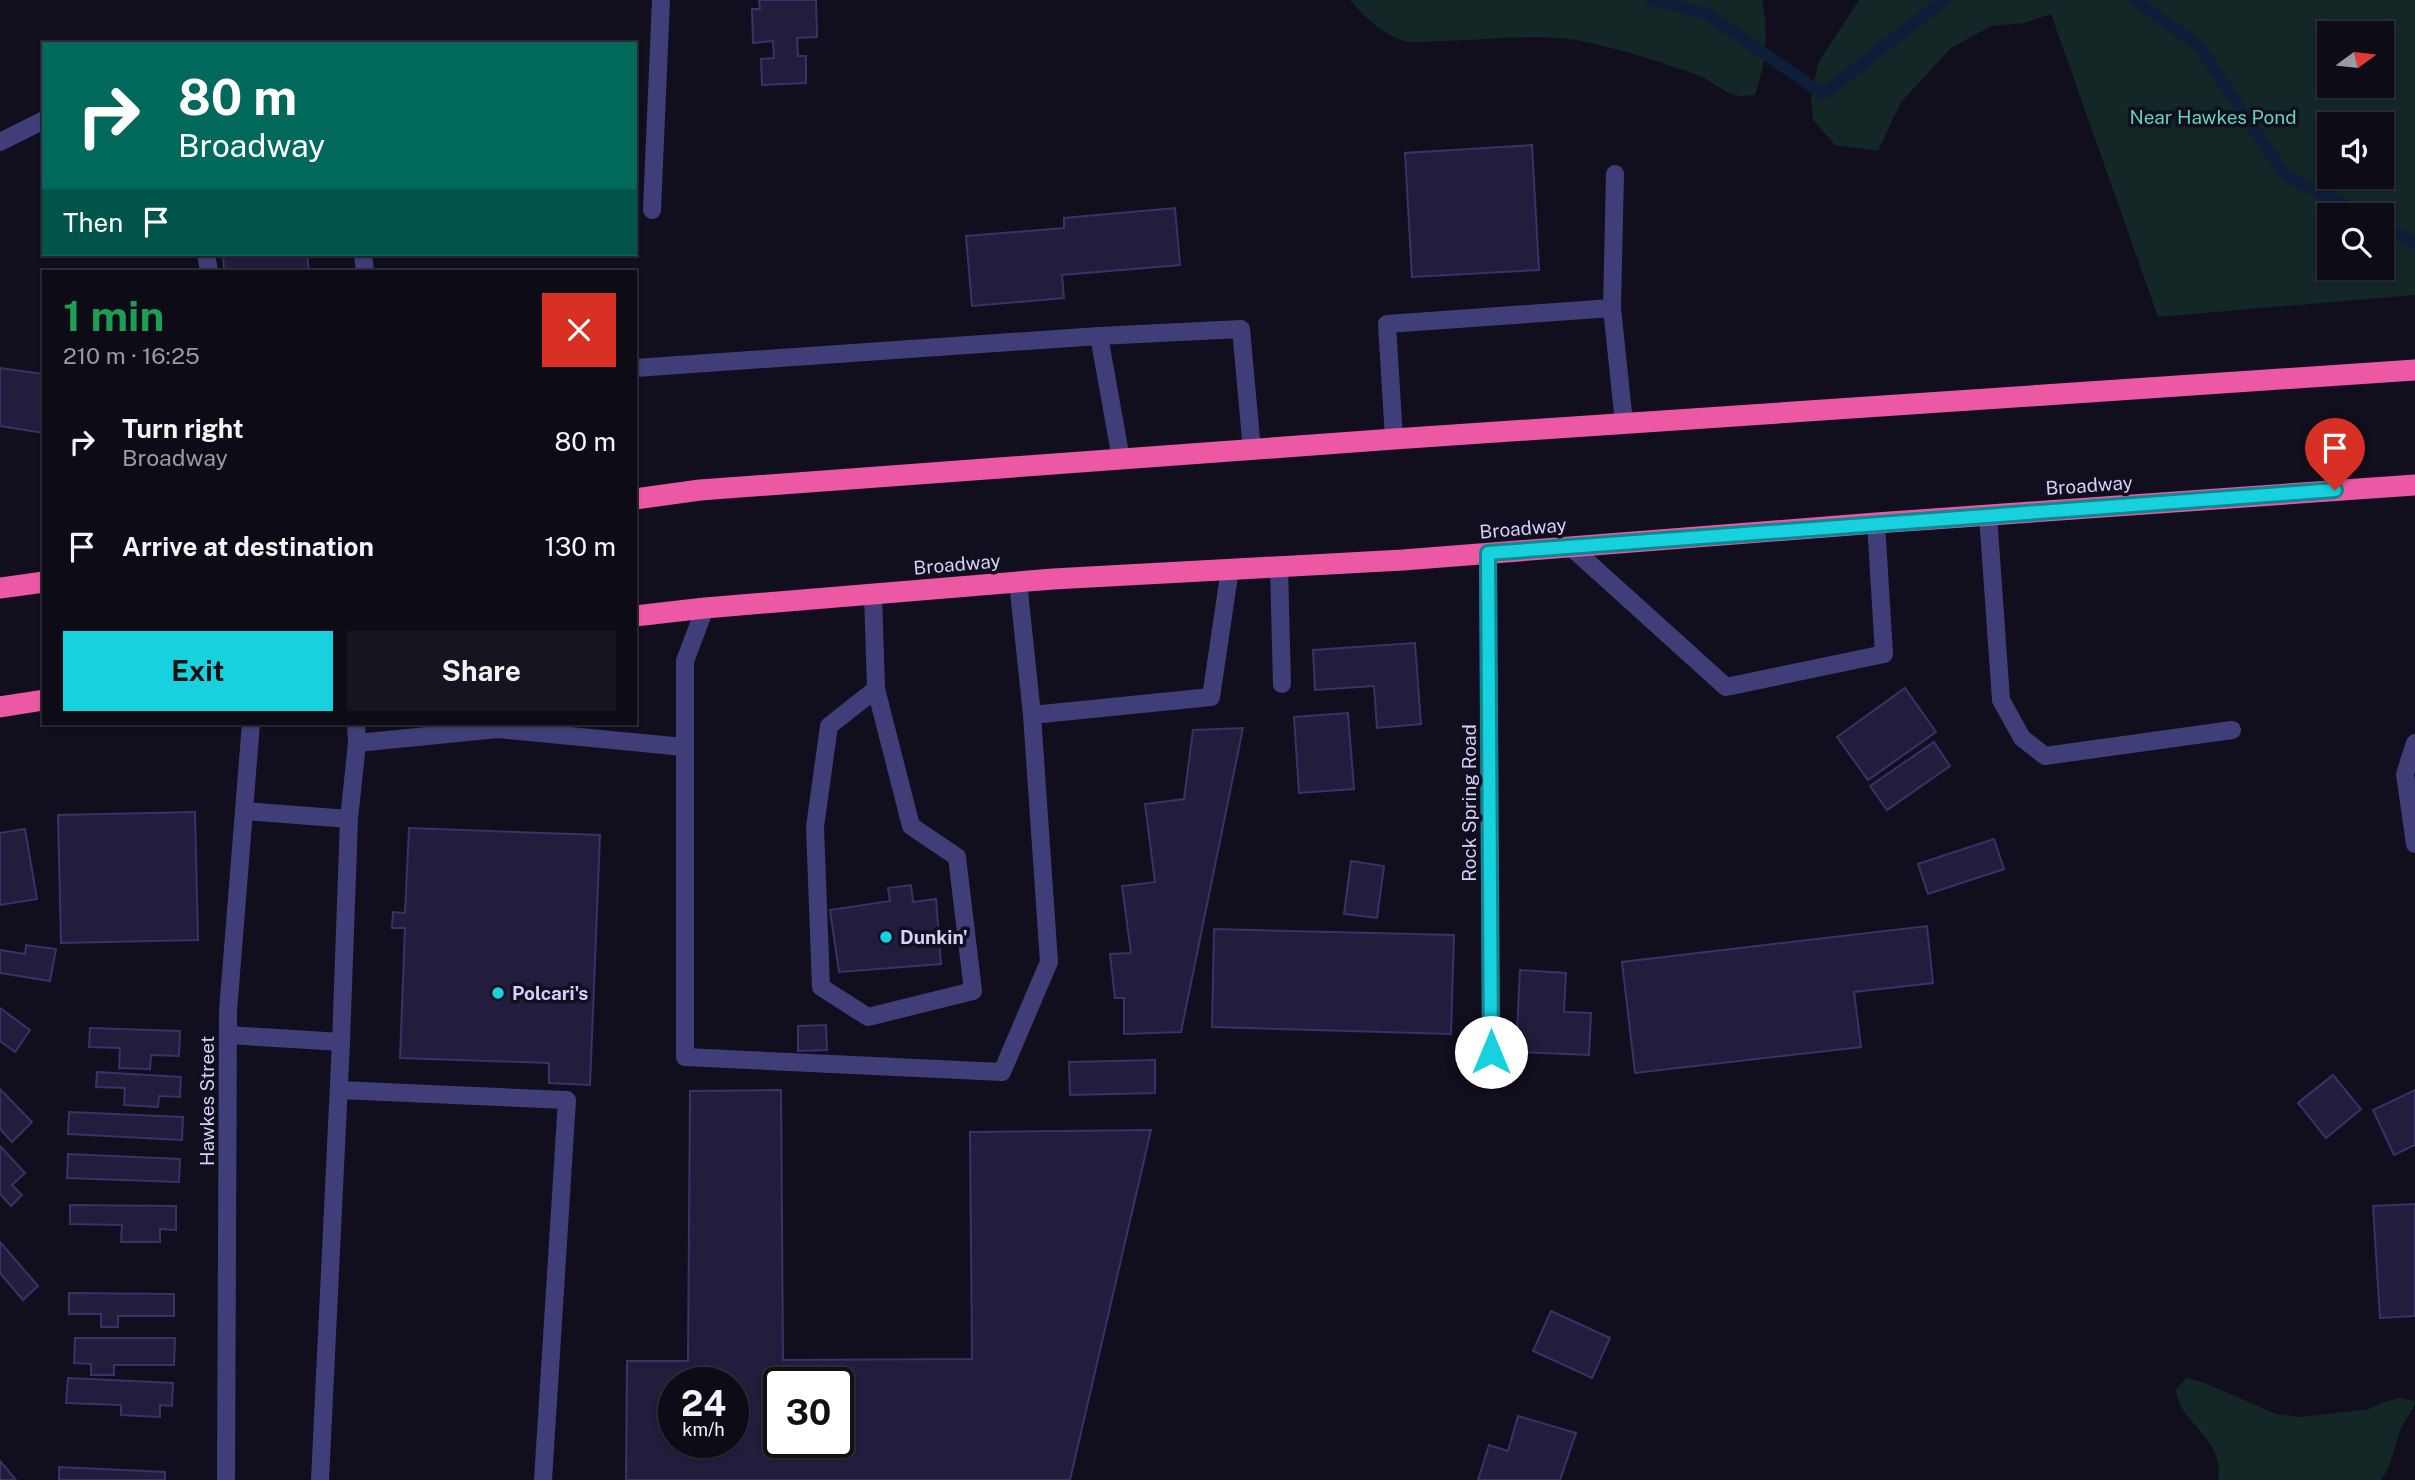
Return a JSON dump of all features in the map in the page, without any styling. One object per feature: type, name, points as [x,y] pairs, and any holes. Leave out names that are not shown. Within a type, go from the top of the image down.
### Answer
[{"type":"highway","points":[[637,499],[700,491],[1394,439],[2415,370]]},
{"type":"highway","name":"Broadway","points":[[637,616],[1018,582],[1488,553],[2415,485]]},
{"type":"highway","points":[[0,588],[42,582]]},
{"type":"highway","points":[[0,707],[42,700]]},
{"type":"street","points":[[652,210],[661,0]]},
{"type":"street","points":[[0,142],[42,121]]},
{"type":"street","points":[[1615,174],[1612,308],[1625,423]]},
{"type":"street","points":[[1394,439],[1387,324],[1612,308]]},
{"type":"street","points":[[637,368],[1099,336],[1241,329],[1252,450]]},
{"type":"street","points":[[1099,336],[1121,459]]},
{"type":"street","points":[[1988,515],[2001,700],[2022,738],[2045,756],[2232,730]]},
{"type":"street","points":[[1571,547],[1726,687],[1884,654],[1876,523]]},
{"type":"street","name":"Rock Spring Road","points":[[1488,553],[1491,1052]]},
{"type":"street","points":[[1279,567],[1282,684]]},
{"type":"street","points":[[1031,715],[1211,697],[1230,569]]},
{"type":"street","points":[[705,608],[685,661],[685,1056],[1002,1072],[1049,962],[1031,715],[1018,582]]},
{"type":"street","points":[[873,594],[877,689],[911,826],[957,857],[972,991],[868,1017],[821,987],[815,827],[829,726],[877,689]]},
{"type":"street","name":"Hawkes Street","points":[[226,1480],[228,1035],[251,725]]},
{"type":"street","points":[[320,1480],[349,819],[357,743],[356,725]]},
{"type":"street","points":[[357,743],[498,729],[603,731],[684,747]]},
{"type":"street","points":[[2415,743],[2405,774],[2415,845]]},
{"type":"street","points":[[244,811],[349,819]]},
{"type":"street","points":[[228,1035],[341,1042]]},
{"type":"street","points":[[339,1090],[568,1100],[543,1480]]},
{"type":"green space","points":[[1350,0],[1762,0],[1766,36],[1764,60],[1755,95],[1736,96],[1702,77],[1671,66],[1571,39],[1533,37],[1416,42],[1401,40],[1377,26]]},
{"type":"green space","name":"Near Hawkes Pond","points":[[1859,0],[2415,0],[2415,295],[2158,317],[2051,14],[2024,23],[1991,26],[1951,48],[1901,102],[1878,151],[1835,145],[1813,120],[1811,99],[1818,63]]},
{"type":"green space","points":[[2187,1378],[2205,1383],[2276,1414],[2301,1417],[2369,1409],[2401,1398],[2415,1401],[2381,1480],[2218,1480],[2215,1452],[2184,1412],[2179,1401],[2176,1389]]},
{"type":"building","points":[[759,0],[816,0],[817,37],[797,38],[798,56],[806,56],[806,83],[762,85],[761,59],[774,58],[773,41],[753,43],[752,9],[760,9]]},
{"type":"building","points":[[1532,145],[1539,270],[1412,277],[1405,153]]},
{"type":"building","points":[[1175,208],[1180,265],[1062,275],[1064,298],[972,306],[966,236],[1064,228],[1064,218]]},
{"type":"building","points":[[223,256],[307,256],[309,270],[224,270]]},
{"type":"building","points":[[0,368],[42,374],[42,433],[0,426]]},
{"type":"building","points":[[1415,643],[1421,724],[1377,728],[1374,686],[1315,690],[1313,650]]},
{"type":"building","points":[[1905,688],[1936,732],[1868,780],[1837,737]]},
{"type":"building","points":[[1348,713],[1354,789],[1299,793],[1294,717]]},
{"type":"building","points":[[1243,728],[1181,1032],[1124,1034],[1124,998],[1115,998],[1110,954],[1131,953],[1122,886],[1155,882],[1145,804],[1184,799],[1193,730]]},
{"type":"building","points":[[1934,742],[1950,766],[1887,810],[1870,786]]},
{"type":"building","points":[[195,812],[198,940],[61,943],[58,815]]},
{"type":"building","name":"Polcari's","points":[[409,828],[600,835],[590,1085],[549,1083],[549,1063],[400,1058],[405,928],[392,928],[393,912],[405,913]]},
{"type":"building","points":[[25,829],[37,899],[0,905],[0,833]]},
{"type":"building","points":[[1994,839],[2004,869],[1928,894],[1918,864]]},
{"type":"building","points":[[1351,861],[1384,866],[1377,918],[1344,914]]},
{"type":"building","name":"Dunkin'","points":[[911,885],[913,902],[936,899],[941,964],[839,972],[830,910],[890,901],[888,888]]},
{"type":"building","points":[[1927,926],[1933,983],[1854,992],[1861,1047],[1635,1073],[1622,962]]},
{"type":"building","points":[[1214,929],[1454,935],[1451,1034],[1212,1027]]},
{"type":"building","points":[[26,945],[56,949],[50,981],[0,973],[0,950],[25,954]]},
{"type":"building","points":[[1520,970],[1566,973],[1564,1012],[1591,1013],[1589,1055],[1516,1052]]},
{"type":"building","points":[[0,1008],[30,1030],[15,1052],[0,1041]]},
{"type":"building","points":[[826,1025],[827,1050],[798,1051],[798,1026]]},
{"type":"building","points":[[90,1028],[180,1031],[179,1056],[151,1055],[150,1069],[119,1068],[120,1048],[89,1047]]},
{"type":"building","points":[[1155,1060],[1155,1093],[1070,1095],[1069,1062]]},
{"type":"building","points":[[97,1072],[181,1077],[180,1097],[159,1096],[158,1107],[124,1105],[125,1088],[96,1087]]},
{"type":"building","points":[[2333,1075],[2361,1109],[2326,1138],[2298,1103]]},
{"type":"building","points":[[0,1089],[32,1122],[12,1142],[0,1129]]},
{"type":"building","points":[[781,1090],[783,1360],[972,1359],[970,1132],[1151,1130],[1070,1480],[626,1480],[627,1361],[688,1361],[690,1091]]},
{"type":"building","points":[[2415,1090],[2415,1145],[2394,1155],[2373,1110]]},
{"type":"building","points":[[69,1112],[183,1117],[182,1140],[68,1134]]},
{"type":"building","points":[[0,1146],[25,1173],[12,1185],[22,1195],[11,1206],[0,1194]]},
{"type":"building","points":[[68,1154],[180,1159],[179,1182],[67,1178]]},
{"type":"building","points":[[2415,1204],[2415,1316],[2380,1318],[2373,1206]]},
{"type":"building","points":[[70,1205],[176,1206],[176,1230],[160,1229],[160,1242],[121,1242],[122,1225],[70,1224]]},
{"type":"building","points":[[0,1242],[38,1286],[23,1300],[0,1273]]},
{"type":"building","points":[[69,1293],[174,1294],[174,1316],[118,1316],[118,1327],[101,1327],[101,1314],[69,1314]]},
{"type":"building","points":[[1551,1311],[1610,1338],[1592,1378],[1533,1351]]},
{"type":"building","points":[[75,1338],[175,1338],[174,1365],[114,1365],[114,1375],[91,1375],[91,1364],[74,1363]]},
{"type":"building","points":[[68,1378],[173,1383],[172,1406],[160,1405],[160,1417],[121,1415],[121,1405],[66,1403]]},
{"type":"building","points":[[1518,1416],[1576,1433],[1560,1480],[1478,1480],[1489,1445],[1508,1451]]},
{"type":"building","points":[[0,1461],[16,1480],[0,1480]]},
{"type":"building","points":[[59,1467],[165,1472],[165,1480],[59,1480]]},
{"type":"waterway","points":[[1651,0],[1707,14],[1823,94],[1944,0]]},
{"type":"waterway","points":[[2135,0],[2199,46],[2284,174],[2339,203]]},
{"type":"waterway","points":[[2394,232],[2415,243]]},
{"type":"place","name":"Dunkin'","points":[[886,937]]},
{"type":"place","name":"Polcari's","points":[[498,993]]},
{"type":"route","points":[[1491,1052],[1488,553],[2335,490]]}]
